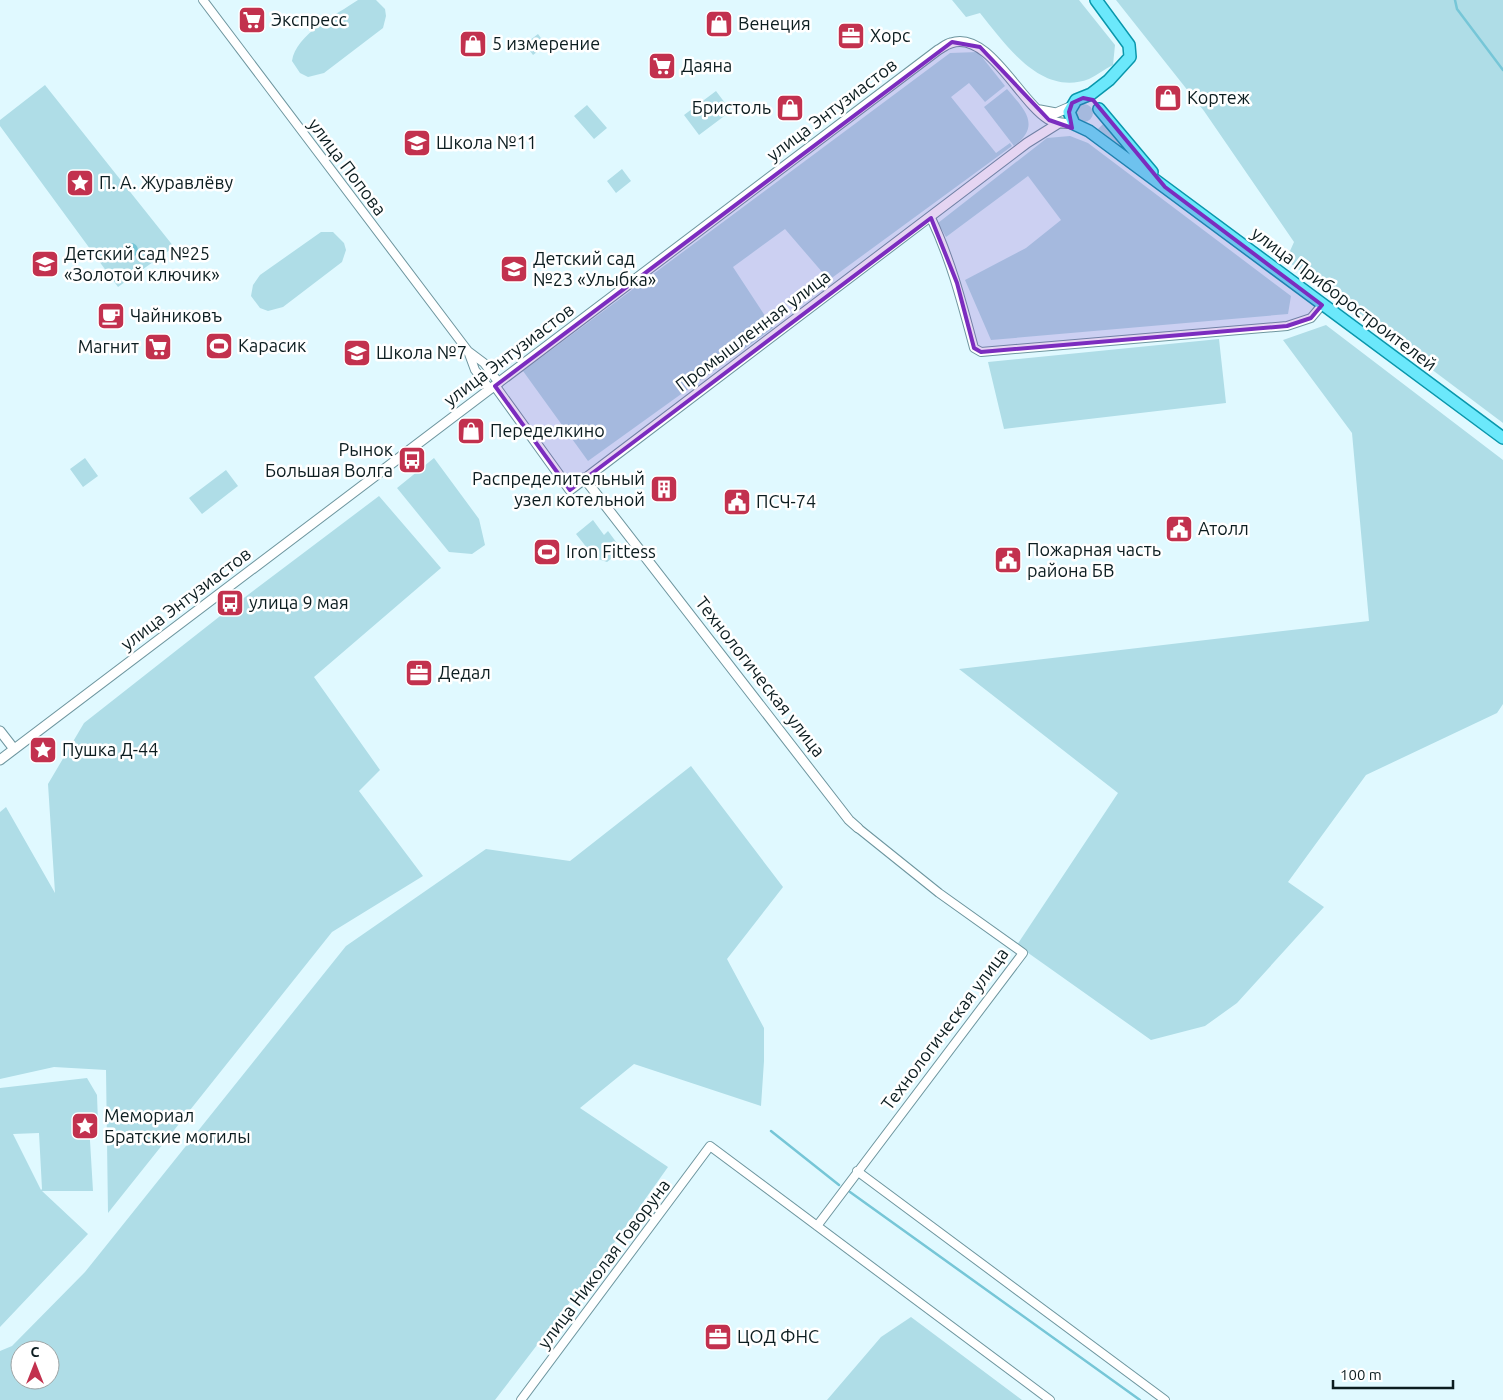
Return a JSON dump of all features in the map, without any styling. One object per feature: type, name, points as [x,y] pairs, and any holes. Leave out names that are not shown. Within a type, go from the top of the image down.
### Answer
[{"type":"main road","points":[[1096,0],[1124,36],[1131,51],[1128,62],[1109,80],[1083,98],[1076,100],[1070,107],[1070,119],[1078,126],[1094,124],[1098,119],[1100,92],[1109,80]]},
{"type":"main road","points":[[1083,98],[1093,100],[1098,107]]},
{"type":"main road","name":"улица Приборостроителей","points":[[1098,107],[1165,187]]},
{"type":"main road","name":"улица Приборостроителей","points":[[1078,126],[1165,187],[1503,438]]},
{"type":"street","name":"улица Попова","points":[[202,0],[468,352],[475,370],[494,386]]},
{"type":"street","name":"улица Энтузиастов","points":[[0,760],[924,60],[952,42],[968,42],[980,47],[992,58],[1032,106],[1049,120],[1078,126]]},
{"type":"street","points":[[1032,106],[1049,113],[1070,107]]},
{"type":"street","name":"Промышленная улица","points":[[494,386],[570,490],[931,218],[1027,143],[1059,123]]},
{"type":"street","points":[[931,218],[957,283],[974,348],[981,352],[1287,326],[1310,318],[1322,305]]},
{"type":"street","name":"улица Попова","points":[[468,352],[484,363],[494,386]]},
{"type":"street","name":"Технологическая улица","points":[[584,478],[849,820],[939,893],[1023,953],[857,1172]]},
{"type":"street","points":[[0,731],[14,749]]},
{"type":"street","name":"улица Николая Говоруна","points":[[523,1399],[710,1146],[817,1226]]},
{"type":"street","points":[[1050,1400],[817,1226],[857,1172],[1165,1400]]},
{"type":"highlighted area","points":[[952,42],[980,47],[1049,120],[1072,128],[1069,112],[1072,103],[1083,98],[1093,100],[1165,187],[1322,305],[1311,318],[1287,326],[981,352],[974,348],[957,283],[931,218],[570,490],[495,386]]},
{"type":"shaded area","points":[[358,0],[376,0],[385,9],[386,16],[383,28],[324,73],[308,77],[300,73],[292,61],[295,51],[301,42],[318,26]]},
{"type":"shaded area","points":[[952,0],[1079,0],[1115,45],[1113,65],[1089,79],[1072,83],[1055,81],[1026,65],[1013,53],[980,13],[966,17]]},
{"type":"shaded area","points":[[1116,0],[1503,0],[1503,423],[1286,260],[1294,242],[1204,111]]},
{"type":"shaded area","points":[[538,34],[546,45],[533,55],[525,44]]},
{"type":"shaded area","points":[[978,52],[1005,86],[985,102],[969,83],[951,97],[996,153],[1010,143],[1012,146],[829,280],[785,229],[733,267],[773,328],[588,461],[523,371],[950,53]]},
{"type":"shaded area","points":[[45,85],[174,247],[118,287],[0,126],[0,120]]},
{"type":"shaded area","points":[[1007,89],[1024,110],[1029,124],[1027,131],[1014,146],[984,107]]},
{"type":"shaded area","points":[[716,91],[731,111],[699,135],[684,115]]},
{"type":"shaded area","points":[[1084,104],[1090,107],[1093,113],[1090,119],[1084,122],[1078,119],[1075,113],[1078,107]]},
{"type":"shaded area","points":[[587,105],[607,128],[594,139],[574,116]]},
{"type":"shaded area","points":[[1105,122],[1125,148],[1123,149],[1098,129]]},
{"type":"shaded area","points":[[1070,136],[1088,143],[1291,296],[1288,314],[991,340],[965,280],[1026,248],[1061,220],[1028,176],[946,237],[938,223],[1047,138]]},
{"type":"shaded area","points":[[622,169],[631,181],[616,193],[607,181]]},
{"type":"shaded area","points":[[321,232],[333,232],[344,243],[346,250],[342,262],[283,307],[268,311],[260,308],[251,296],[253,285],[260,275]]},
{"type":"shaded area","points":[[128,243],[134,243],[138,250],[134,257],[128,257],[124,253],[124,247]]},
{"type":"shaded area","points":[[1326,325],[1503,460],[1503,704],[1497,713],[1366,775],[1288,882],[1324,907],[1237,1003],[1205,1026],[1151,1040],[1017,945],[1118,793],[959,669],[1369,621],[1352,433],[1283,340]]},
{"type":"shaded area","points":[[1219,339],[1226,403],[1004,429],[988,362]]},
{"type":"shaded area","points":[[85,458],[98,476],[83,487],[70,469]]},
{"type":"shaded area","points":[[434,458],[479,519],[485,545],[472,554],[449,552],[397,488]]},
{"type":"shaded area","points":[[226,470],[238,486],[202,514],[189,498]]},
{"type":"shaded area","points":[[379,496],[441,568],[314,677],[380,770],[359,791],[423,876],[332,932],[108,1213],[106,1070],[54,1067],[0,1079],[0,812],[6,807],[55,893],[48,784],[84,723],[224,613]]},
{"type":"shaded area","points":[[593,520],[604,535],[608,531],[622,550],[607,562],[595,558],[576,534]]},
{"type":"shaded area","points":[[691,766],[783,887],[727,959],[764,1028],[761,1106],[634,1064],[580,1108],[668,1167],[599,1264],[495,1400],[0,1400],[0,1351],[10,1347],[10,1390],[60,1390],[60,1340],[18,1340],[85,1272],[346,946],[486,849],[570,861]]},
{"type":"shaded area","points":[[87,1078],[97,1095],[98,1123],[89,1124],[93,1191],[42,1191],[88,1234],[0,1327],[0,1088]],"holes":[[[39,1133],[41,1190],[13,1134]]]},
{"type":"shaded area","points":[[911,1317],[1022,1400],[827,1400],[881,1337]]},
{"type":"waterway","points":[[1455,0],[1457,9],[1503,70]]},
{"type":"waterway","points":[[771,1131],[839,1185]]},
{"type":"waterway","points":[[850,1192],[1140,1400]]},
{"type":"place","name":"Экспресс","points":[[252,20]]},
{"type":"place","name":"Венеция","points":[[719,24]]},
{"type":"place","name":"Хорс","points":[[851,36]]},
{"type":"place","name":"5 измерение","points":[[473,44]]},
{"type":"place","name":"Даяна","points":[[662,66]]},
{"type":"place","name":"Кортеж","points":[[1168,98]]},
{"type":"place","name":"Бристоль","points":[[790,108]]},
{"type":"place","name":"Школа №11","points":[[417,143]]},
{"type":"place","name":"П. А. Журавлёву","points":[[80,183]]},
{"type":"place","name":"Детский сад №25 «Золотой ключик»","points":[[45,264]]},
{"type":"place","name":"Детский сад №23 «Улыбка»","points":[[514,269]]},
{"type":"place","name":"Чайниковъ","points":[[111,316]]},
{"type":"place","name":"Карасик","points":[[219,346]]},
{"type":"place","name":"Магнит","points":[[158,347]]},
{"type":"place","name":"Школа №7","points":[[357,353]]},
{"type":"place","name":"Переделкино","points":[[471,431]]},
{"type":"place","name":"Рынок Большая Волга","points":[[412,460]]},
{"type":"place","name":"Распределительный узел котельной","points":[[664,489]]},
{"type":"place","name":"ПСЧ-74","points":[[737,502]]},
{"type":"place","name":"Атолл","points":[[1179,529]]},
{"type":"place","name":"Iron Fittess","points":[[547,552]]},
{"type":"place","name":"Пожарная часть района БВ","points":[[1008,560]]},
{"type":"place","name":"улица 9 мая","points":[[230,603]]},
{"type":"place","name":"Дедал","points":[[419,673]]},
{"type":"place","name":"Пушка Д-44","points":[[43,750]]},
{"type":"place","name":"Мемориал Братские могилы","points":[[85,1126]]},
{"type":"place","name":"ЦОД ФНС","points":[[718,1337]]}]
